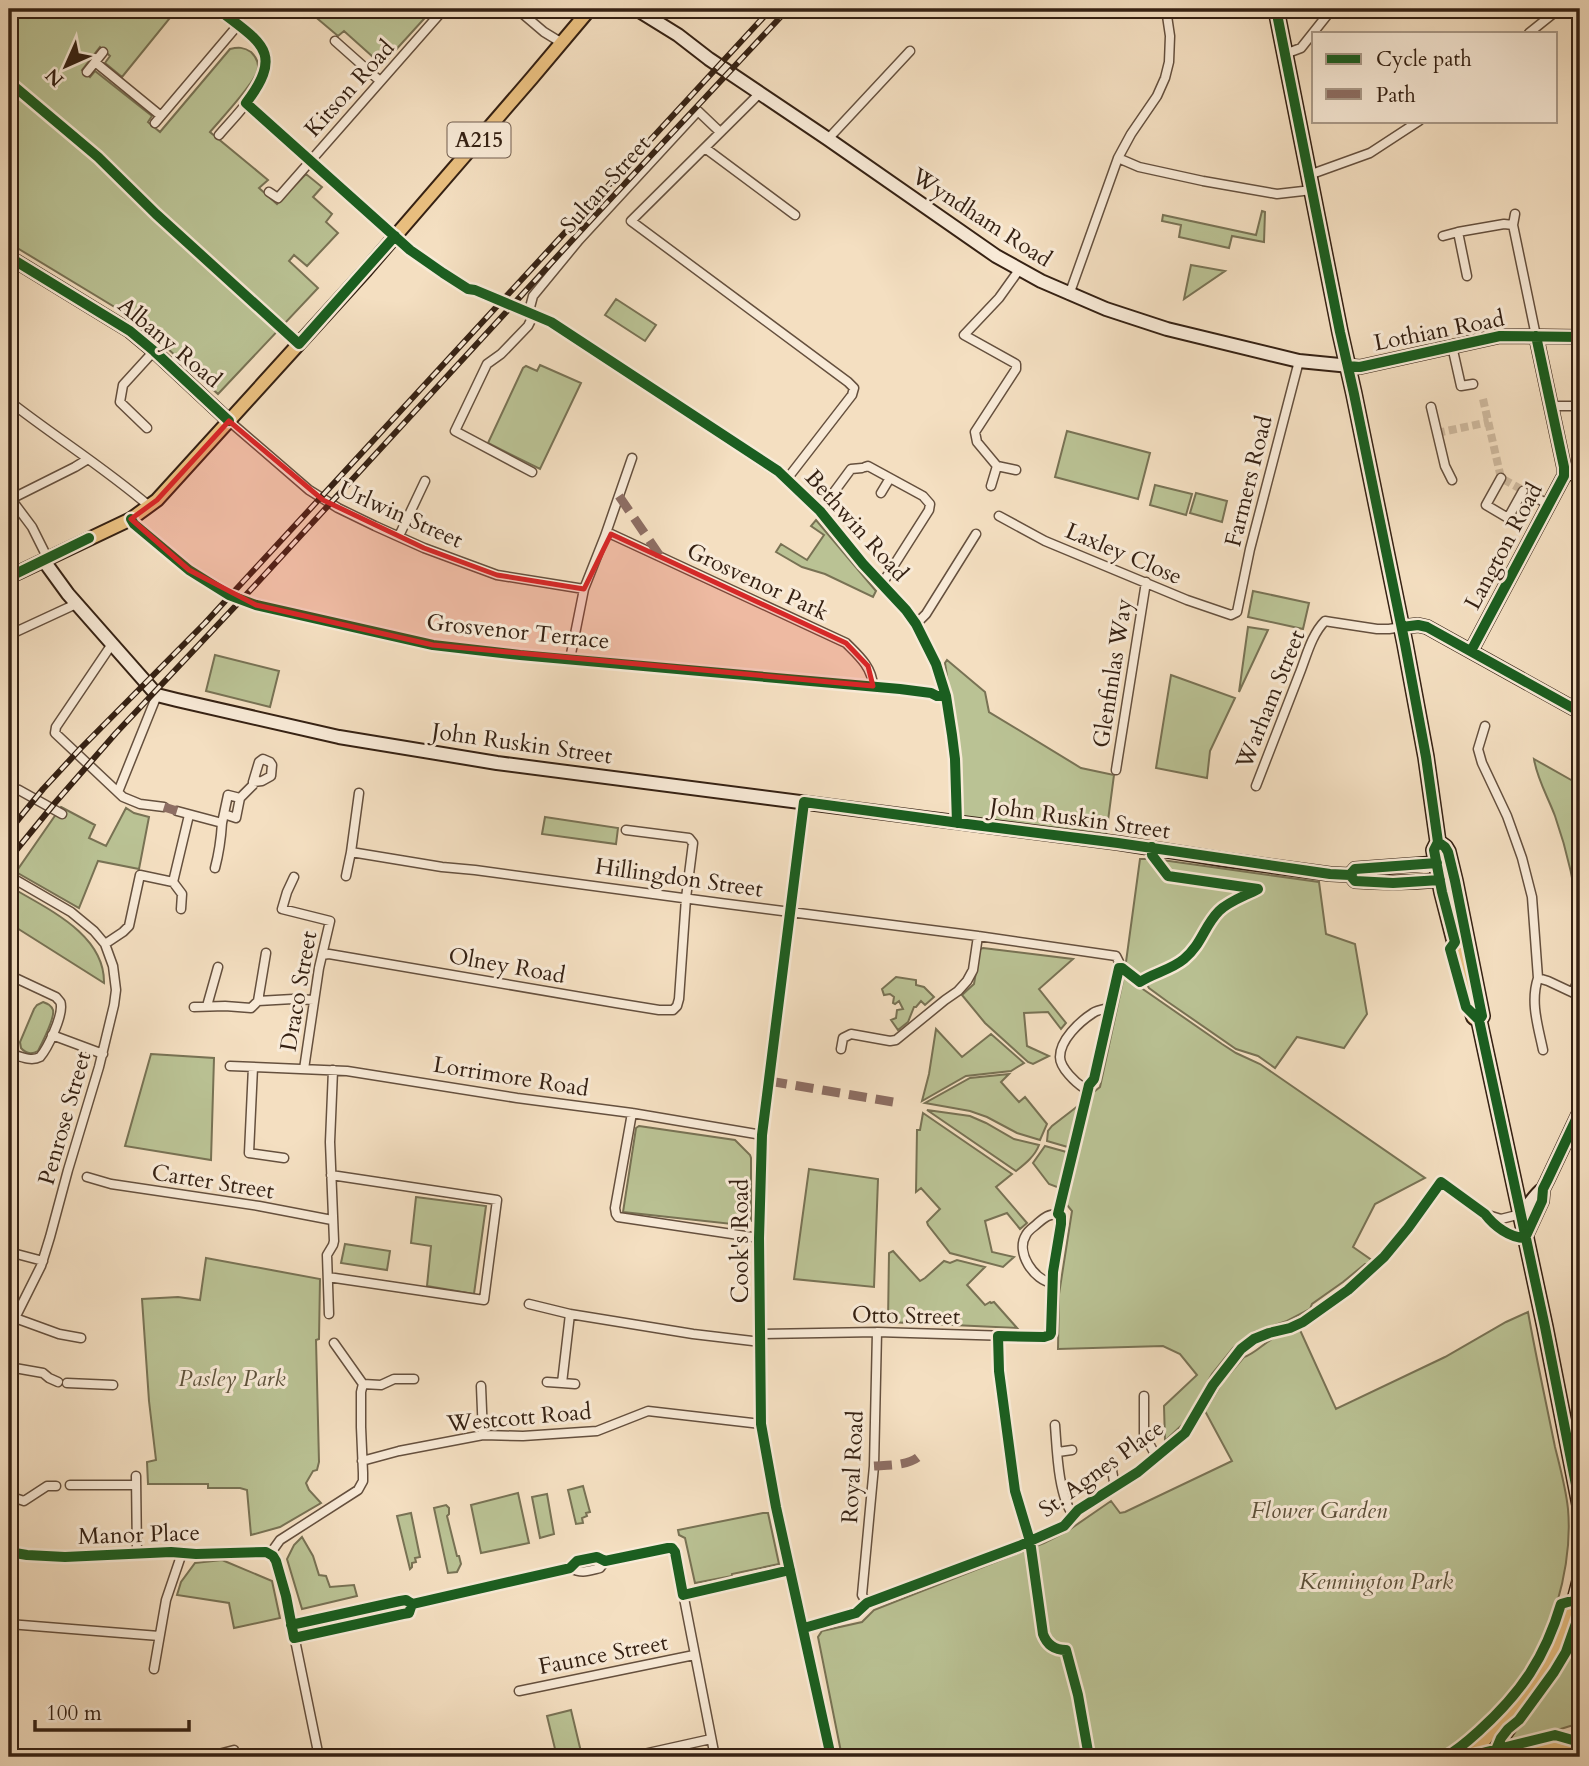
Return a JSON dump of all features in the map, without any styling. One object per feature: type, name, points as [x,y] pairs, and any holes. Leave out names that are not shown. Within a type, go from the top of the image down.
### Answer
[{"type":"highway","points":[[1276,9],[1402,627],[1426,757],[1438,842],[1448,852],[1440,880],[1445,905],[1474,1017],[1479,1020]]},
{"type":"highway","points":[[1444,865],[1470,950],[1482,1016],[1479,1020],[1580,1505]]},
{"type":"highway","points":[[1469,1757],[1492,1729],[1510,1716],[1545,1672],[1573,1608],[1580,1581]]},
{"type":"highway","points":[[1493,1757],[1511,1724],[1510,1716]]},
{"type":"highway","points":[[1524,1757],[1580,1740]]},
{"type":"main road","name":"A215","points":[[9,578],[131,519],[158,500],[366,270],[590,9]]},
{"type":"street","points":[[218,9],[259,43],[266,62],[261,82],[219,135]]},
{"type":"street","name":"Kitson Road","points":[[269,192],[278,198],[444,9]]},
{"type":"street","points":[[517,9],[562,43]]},
{"type":"street","name":"Wyndham Road","points":[[636,9],[678,35],[709,59],[1019,270],[1069,295],[1167,330],[1299,361],[1348,366]]},
{"type":"street","points":[[1069,295],[1118,158],[1126,141],[1157,96],[1165,78],[1170,36],[1166,9]]},
{"type":"street","points":[[1314,32],[1332,9]]},
{"type":"street","points":[[1530,32],[1559,9]]},
{"type":"street","points":[[95,62],[158,120],[238,25]]},
{"type":"street","points":[[1285,54],[1301,48],[1312,34]]},
{"type":"street","points":[[335,41],[380,81]]},
{"type":"street","points":[[828,139],[910,51]]},
{"type":"street","points":[[87,72],[103,52]]},
{"type":"street","points":[[760,93],[705,148],[795,215]]},
{"type":"street","points":[[246,103],[410,250],[468,289],[490,297]]},
{"type":"street","name":"Sultan Street","points":[[531,313],[533,296],[579,240],[698,111],[720,132]]},
{"type":"street","points":[[1309,175],[1370,153],[1417,122]]},
{"type":"street","name":"Sultan Street","points":[[705,148],[631,221],[854,388],[852,395],[787,479]]},
{"type":"street","points":[[1118,158],[1139,167],[1277,194],[1312,190]]},
{"type":"street","name":"Langton Road","points":[[1471,651],[1564,476],[1513,225],[1515,214]]},
{"type":"street","points":[[1443,236],[1503,224],[1513,225]]},
{"type":"street","points":[[1458,233],[1467,275]]},
{"type":"street","name":"Albany Road","points":[[9,257],[118,324],[154,351],[229,421]]},
{"type":"street","points":[[1016,470],[997,466],[977,442],[975,432],[1016,369],[1016,364],[964,335],[999,298],[1019,270]]},
{"type":"street","name":"Bethwin Road","points":[[517,307],[551,322],[787,479],[820,511],[906,610],[936,664],[946,696],[955,759],[957,822]]},
{"type":"street","points":[[531,313],[528,326],[501,354],[487,364],[455,432],[532,472]]},
{"type":"street","name":"Lothian Road","points":[[1348,366],[1366,366],[1500,336],[1580,337]]},
{"type":"street","points":[[1452,346],[1461,386],[1473,384]]},
{"type":"street","points":[[147,428],[120,402],[123,385],[154,351]]},
{"type":"street","name":"Farmers Road","points":[[1237,612],[1253,537],[1299,361]]},
{"type":"street","points":[[9,401],[105,470],[149,506]]},
{"type":"street","points":[[1551,405],[1580,406]]},
{"type":"street","points":[[1432,407],[1445,466],[1451,480]]},
{"type":"street","name":"Urlwin Street","points":[[229,421],[323,500],[399,537],[497,575],[584,589]]},
{"type":"street","points":[[570,659],[584,589],[606,536],[632,458]]},
{"type":"street","points":[[88,459],[10,500],[32,527],[46,560],[76,604],[157,695],[118,792]]},
{"type":"street","points":[[820,511],[851,469],[868,466],[923,496],[930,504],[882,584]]},
{"type":"street","points":[[991,486],[997,466]]},
{"type":"street","points":[[1564,476],[1580,476]]},
{"type":"street","points":[[881,493],[890,478]]},
{"type":"street","points":[[1501,478],[1486,505],[1508,518],[1523,491]]},
{"type":"street","points":[[399,537],[425,481]]},
{"type":"street","points":[[1537,498],[1549,505]]},
{"type":"street","name":"Laxley Close","points":[[999,516],[1045,541],[1187,600],[1231,615],[1237,612]]},
{"type":"street","name":"Grosvenor Terrace","points":[[131,519],[189,570],[229,595],[256,605],[433,645],[931,692]]},
{"type":"street","name":"Grosvenor Park","points":[[606,536],[611,534],[643,548],[846,643],[868,666],[873,676],[873,686]]},
{"type":"street","points":[[916,624],[926,614],[976,534]]},
{"type":"street","name":"Glenfinlas Way","points":[[1116,770],[1146,582]]},
{"type":"street","points":[[9,635],[76,604]]},
{"type":"street","name":"Warham Street","points":[[1256,786],[1305,659],[1322,623],[1325,621],[1383,629],[1402,627]]},
{"type":"street","points":[[1402,627],[1427,627],[1580,712]]},
{"type":"street","points":[[112,644],[55,730],[59,738],[118,792],[131,801],[164,807]]},
{"type":"street","name":"John Ruskin Street","points":[[157,695],[360,741],[497,763],[1118,843],[1350,875],[1355,881],[1440,880]]},
{"type":"street","points":[[1485,726],[1478,749],[1507,816],[1532,897],[1538,978],[1534,991],[1534,1007],[1543,1050]]},
{"type":"street","points":[[215,868],[221,846],[228,794],[240,798],[253,782]]},
{"type":"street","points":[[9,791],[21,790],[62,814]]},
{"type":"street","points":[[345,876],[359,793]]},
{"type":"street","name":"Cook's Road","points":[[761,1288],[762,1135],[804,802]]},
{"type":"street","points":[[177,811],[189,815],[223,818]]},
{"type":"street","points":[[173,882],[189,815]]},
{"type":"street","points":[[626,830],[689,838],[693,843],[686,898]]},
{"type":"street","name":"Hillingdon Street","points":[[351,852],[442,867],[978,936],[1116,957],[1119,968],[1094,1079],[1084,1088],[1062,1064],[1060,1058],[1063,1043],[1067,1035],[1094,1012],[1109,1007]]},
{"type":"street","name":"John Ruskin Street","points":[[1350,875],[1355,869],[1444,865]]},
{"type":"street","points":[[9,876],[71,912],[105,944],[129,926],[141,875],[173,882],[182,894],[181,909]]},
{"type":"street","name":"Draco Street","points":[[294,877],[282,909],[330,921],[304,1069]]},
{"type":"street","name":"Olney Road","points":[[322,955],[329,954],[659,1010],[673,1010],[679,999],[686,898]]},
{"type":"street","points":[[841,1049],[842,1038],[851,1034],[896,1040],[958,991],[973,970],[978,936]]},
{"type":"street","name":"Penrose Street","points":[[12,1317],[43,1261],[103,1054],[116,990],[113,966],[105,944]]},
{"type":"street","points":[[194,1007],[251,1008],[258,1001],[266,953]]},
{"type":"street","points":[[207,1006],[218,967]]},
{"type":"street","points":[[9,975],[61,1003],[60,1014],[43,1055],[37,1059],[9,1053]]},
{"type":"street","points":[[1538,978],[1576,994],[1580,976]]},
{"type":"street","points":[[258,1001],[314,1000]]},
{"type":"street","points":[[52,1035],[103,1054]]},
{"type":"street","name":"Lorrimore Road","points":[[230,1066],[361,1073],[517,1098],[632,1112],[762,1135]]},
{"type":"street","points":[[253,1067],[249,1153],[284,1158]]},
{"type":"street","points":[[329,1314],[327,1255],[333,1245],[330,1142],[333,1070]]},
{"type":"street","points":[[1485,1213],[1490,1220],[1515,1238],[1525,1238],[1580,1111]]},
{"type":"street","points":[[632,1112],[615,1208],[618,1216],[760,1238]]},
{"type":"street","points":[[328,1277],[484,1300],[497,1200],[331,1175]]},
{"type":"street","name":"Carter Street","points":[[87,1177],[111,1184],[332,1220]]},
{"type":"street","name":"St. Agnes Place","points":[[804,1628],[856,1614],[867,1603],[1030,1542],[1064,1526],[1078,1510],[1138,1472],[1185,1433],[1213,1385],[1241,1349],[1254,1339],[1303,1322],[1348,1290],[1380,1262],[1441,1182],[1485,1213]]},
{"type":"street","points":[[1485,1213],[1501,1219],[1521,1214],[1536,1194],[1544,1189]]},
{"type":"street","points":[[1058,1214],[1061,1216],[1061,1224],[1053,1283],[1041,1280],[1028,1265],[1024,1237],[1046,1216],[1058,1214]]},
{"type":"street","points":[[9,1252],[43,1261]]},
{"type":"street","name":"Otto Street","points":[[529,1304],[570,1314],[693,1334],[761,1338],[877,1332],[1044,1337],[1052,1331],[1053,1283]]},
{"type":"street","points":[[562,1383],[570,1314]]},
{"type":"street","points":[[12,1317],[59,1334],[81,1338]]},
{"type":"street","name":"Royal Road","points":[[867,1603],[862,1595],[874,1466],[877,1332]]},
{"type":"street","points":[[998,1336],[999,1371],[1016,1497],[1030,1542]]},
{"type":"street","points":[[761,1338],[761,1424],[767,1462],[831,1757]]},
{"type":"street","points":[[319,1757],[286,1596],[276,1560],[270,1554],[280,1540],[358,1490],[363,1482],[363,1384],[334,1343]]},
{"type":"street","points":[[9,1367],[43,1373],[62,1382],[113,1385]]},
{"type":"street","points":[[363,1384],[381,1385],[394,1379],[414,1379]]},
{"type":"street","points":[[547,1382],[575,1384]]},
{"type":"street","points":[[481,1386],[483,1435]]},
{"type":"street","name":"St. Agnes Place","points":[[1144,1396],[1144,1434],[1157,1458]]},
{"type":"street","name":"Westcott Road","points":[[362,1461],[483,1435],[523,1436],[597,1431],[648,1411],[761,1424]]},
{"type":"street","points":[[1055,1425],[1058,1465],[1067,1504],[1073,1515]]},
{"type":"street","points":[[1058,1451],[1072,1450]]},
{"type":"street","points":[[1111,1465],[1115,1487]]},
{"type":"street","points":[[70,1485],[136,1480],[137,1553]]},
{"type":"street","points":[[18,1499],[24,1501],[47,1486],[56,1486]]},
{"type":"street","points":[[291,1625],[400,1601],[412,1604],[570,1569],[579,1572],[597,1569],[605,1561],[672,1548],[675,1552],[715,1757]]},
{"type":"street","name":"Manor Place","points":[[9,1552],[65,1557],[261,1550],[270,1554]]},
{"type":"street","points":[[154,1669],[166,1600],[182,1553]]},
{"type":"street","points":[[683,1595],[790,1570]]},
{"type":"street","points":[[294,1638],[409,1613],[412,1604]]},
{"type":"street","points":[[9,1624],[159,1636]]},
{"type":"street","name":"Faunce Street","points":[[519,1691],[694,1655]]},
{"type":"street","points":[[630,1757],[711,1739]]},
{"type":"street","points":[[207,1757],[234,1750],[236,1757]]},
{"type":"highlighted area","points":[[229,421],[323,500],[424,548],[497,575],[584,589],[611,534],[846,643],[868,666],[873,686],[433,645],[256,605],[189,570],[131,519],[157,500]]},
{"type":"green space","points":[[9,9],[174,9],[174,13],[122,77],[105,63],[110,56],[100,47],[82,70],[90,77],[95,71],[152,116],[148,122],[160,132],[230,49],[246,49],[256,58],[258,69],[254,78],[210,132],[268,180],[259,188],[277,204],[306,174],[322,187],[313,197],[332,214],[326,222],[338,233],[307,266],[294,255],[289,261],[318,288],[218,394],[136,320],[9,243]]},
{"type":"green space","points":[[306,9],[433,9],[382,65],[344,31],[338,36]]},
{"type":"green space","points":[[1262,211],[1265,212],[1264,242],[1232,236],[1229,248],[1179,237],[1181,225],[1162,221],[1163,215],[1256,235]]},
{"type":"green space","points":[[1191,265],[1225,271],[1184,299]]},
{"type":"green space","points":[[616,299],[656,325],[645,341],[605,315]]},
{"type":"green space","points":[[540,365],[581,383],[540,469],[488,443],[523,368],[526,366],[537,371]]},
{"type":"green space","points":[[1067,431],[1150,453],[1138,499],[1055,477]]},
{"type":"green space","points":[[1155,485],[1192,494],[1186,515],[1150,505]]},
{"type":"green space","points":[[1196,493],[1227,501],[1222,522],[1190,513]]},
{"type":"green space","points":[[816,520],[876,591],[873,597],[825,574],[802,567],[776,552],[781,544],[807,560],[824,535],[811,526]]},
{"type":"green space","points":[[1253,591],[1309,603],[1303,629],[1248,617]]},
{"type":"green space","points":[[1248,627],[1268,630],[1239,692]]},
{"type":"green space","points":[[215,655],[279,671],[270,707],[206,691]]},
{"type":"green space","points":[[947,660],[985,692],[989,712],[1081,768],[1114,775],[1106,836],[960,819],[953,716],[945,663]]},
{"type":"green space","points":[[1171,675],[1235,698],[1210,751],[1207,778],[1156,768]]},
{"type":"green space","points":[[1534,759],[1580,785],[1580,929],[1564,844]]},
{"type":"green space","points":[[61,807],[95,825],[89,838],[106,846],[126,808],[149,817],[139,869],[98,861],[79,908],[16,872]]},
{"type":"green space","points":[[545,817],[618,828],[616,844],[542,834]]},
{"type":"green space","points":[[1140,859],[1319,882],[1326,934],[1355,944],[1367,1014],[1344,1048],[1297,1037],[1275,1068],[1258,1056],[1236,1049],[1129,972],[1126,962]]},
{"type":"green space","points":[[9,886],[55,913],[84,936],[102,965],[104,983],[9,923]]},
{"type":"green space","points":[[980,949],[1073,959],[1039,989],[1066,1023],[1061,1029],[1048,1012],[1024,1013],[1027,1046],[1049,1056],[1033,1064],[1028,1062],[985,1023],[962,995],[974,984]]},
{"type":"green space","points":[[1124,976],[1222,1044],[1260,1064],[1425,1178],[1375,1204],[1353,1247],[1373,1261],[1365,1264],[1312,1304],[1310,1309],[1287,1321],[1254,1332],[1233,1348],[1212,1374],[1184,1423],[1165,1441],[1164,1406],[1197,1375],[1180,1354],[1163,1346],[1058,1349],[1059,1294],[1072,1211],[1063,1200],[1090,1095],[1100,1087]]},
{"type":"green space","points":[[896,977],[916,980],[916,985],[924,987],[934,997],[925,1005],[921,1001],[914,1007],[908,1022],[898,1030],[891,1020],[896,1018],[897,1010],[903,1009],[899,1001],[893,1003],[894,997],[890,994],[884,995],[882,989]]},
{"type":"green space","points":[[43,1002],[52,1008],[52,1019],[38,1051],[25,1052],[20,1042],[34,1009]]},
{"type":"green space","points":[[936,1029],[962,1057],[991,1034],[1024,1063],[1011,1071],[966,1076],[922,1101]]},
{"type":"green space","points":[[151,1054],[214,1058],[211,1160],[125,1146]]},
{"type":"green space","points":[[1009,1074],[1001,1082],[1019,1102],[1025,1097],[1047,1124],[1040,1140],[1017,1133],[970,1111],[925,1103],[970,1078]]},
{"type":"green space","points":[[1083,1102],[1071,1148],[1047,1141],[1048,1131],[1052,1126]]},
{"type":"green space","points":[[927,1110],[970,1116],[1014,1139],[1039,1145],[1026,1163],[1016,1171]]},
{"type":"green space","points":[[923,1113],[1012,1174],[996,1187],[1027,1223],[1020,1229],[1007,1213],[985,1221],[992,1252],[1014,1257],[1003,1267],[950,1253],[928,1225],[927,1222],[940,1209],[921,1188],[916,1192],[917,1130],[920,1130]]},
{"type":"green space","points":[[639,1126],[735,1140],[751,1158],[751,1221],[742,1221],[741,1225],[623,1212],[636,1128]]},
{"type":"green space","points":[[1045,1146],[1070,1153],[1062,1189],[1049,1184],[1033,1163]]},
{"type":"green space","points":[[809,1169],[878,1179],[874,1287],[794,1279]]},
{"type":"green space","points":[[416,1197],[486,1206],[474,1294],[427,1286],[431,1246],[411,1243]]},
{"type":"green space","points":[[345,1244],[390,1251],[387,1270],[341,1263]]},
{"type":"green space","points":[[893,1251],[920,1281],[944,1261],[950,1263],[957,1260],[985,1267],[967,1285],[985,1305],[994,1302],[1017,1328],[888,1322],[889,1253]]},
{"type":"green space","name":"Pasley Park","points":[[206,1258],[320,1279],[319,1339],[316,1340],[319,1462],[317,1470],[313,1471],[306,1483],[321,1503],[280,1527],[251,1535],[247,1490],[208,1488],[208,1484],[148,1484],[147,1462],[156,1460],[142,1299],[178,1297],[200,1300]]},
{"type":"green space","name":"Kennington Park","points":[[1528,1312],[1567,1501],[1569,1532],[1563,1579],[1557,1604],[1539,1650],[1515,1689],[1478,1727],[1445,1750],[1434,1757],[842,1757],[818,1637],[822,1631],[862,1622],[874,1610],[1044,1543],[1066,1532],[1111,1501],[1120,1513],[1125,1512],[1232,1461],[1205,1411],[1222,1383],[1244,1357],[1275,1337],[1300,1330],[1336,1409],[1445,1357]]},
{"type":"green space","points":[[583,1486],[590,1512],[582,1518],[583,1523],[576,1524],[568,1490]]},
{"type":"green space","points":[[518,1493],[529,1543],[481,1553],[471,1505]]},
{"type":"green space","points":[[547,1494],[554,1534],[540,1538],[532,1497]]},
{"type":"green space","points":[[446,1505],[449,1508],[447,1516],[461,1564],[457,1572],[448,1573],[434,1508]]},
{"type":"green space","points":[[411,1513],[420,1557],[415,1558],[416,1562],[412,1563],[410,1569],[397,1516]]},
{"type":"green space","points":[[768,1513],[779,1564],[695,1583],[685,1538],[679,1535],[678,1530]]},
{"type":"green space","points":[[302,1537],[313,1556],[319,1575],[326,1576],[330,1587],[354,1585],[357,1596],[302,1609],[287,1559],[294,1545]]},
{"type":"green space","points":[[222,1560],[272,1581],[280,1618],[234,1628],[229,1603],[177,1595],[181,1582],[195,1563]]},
{"type":"green space","points":[[1580,1627],[1580,1723],[1503,1745],[1559,1671]]},
{"type":"green space","points":[[571,1710],[582,1756],[557,1757],[547,1716]]},
{"type":"tunnel","points":[[490,297],[517,307]]},
{"type":"tunnel","points":[[1483,399],[1501,478],[1537,498]]},
{"type":"tunnel","points":[[1437,433],[1489,422]]},
{"type":"railway","points":[[9,831],[81,748],[205,623],[771,9]]},
{"type":"railway","points":[[9,859],[116,733],[788,9]]},
{"type":"marked path","points":[[619,496],[660,556]]},
{"type":"marked path","points":[[164,807],[177,811]]},
{"type":"marked path","points":[[769,1081],[893,1102]]},
{"type":"marked path","points":[[874,1466],[908,1462],[920,1456],[923,1451]]},
{"type":"cycle path","points":[[218,9],[255,40],[266,59],[258,85],[246,103],[410,250],[468,289],[551,322],[778,471],[820,511],[863,564],[906,610],[936,664],[946,696],[952,735],[957,823]]},
{"type":"cycle path","points":[[1276,9],[1426,757],[1438,842],[1434,850],[1455,942],[1450,949],[1466,1007],[1479,1020]]},
{"type":"cycle path","points":[[9,82],[98,157],[156,214],[299,344],[395,236]]},
{"type":"cycle path","points":[[9,257],[130,331],[229,421]]},
{"type":"cycle path","points":[[1348,366],[1360,367],[1500,336],[1580,337]]},
{"type":"cycle path","points":[[1471,651],[1564,476],[1536,336]]},
{"type":"cycle path","points":[[131,519],[189,570],[229,595],[256,605],[433,645],[900,689],[946,696]]},
{"type":"cycle path","points":[[9,577],[89,538]]},
{"type":"cycle path","points":[[1402,627],[1427,627],[1580,712]]},
{"type":"cycle path","points":[[831,1757],[776,1507],[761,1424],[759,1238],[762,1135],[804,802],[1350,875],[1355,881],[1393,883],[1440,880]]},
{"type":"cycle path","points":[[1438,842],[1448,852],[1455,881],[1482,1016],[1479,1020],[1580,1505]]},
{"type":"cycle path","points":[[1089,1757],[1078,1695],[1066,1650],[1052,1646],[1043,1634],[1030,1541],[1015,1491],[999,1371],[998,1336],[1044,1337],[1051,1333],[1053,1272],[1061,1224],[1061,1216],[1058,1214],[1089,1085],[1094,1079],[1119,968],[1140,982],[1173,966],[1190,953],[1223,907],[1258,889],[1168,876],[1152,855],[1152,847]]},
{"type":"cycle path","points":[[1350,875],[1355,869],[1437,863]]},
{"type":"cycle path","points":[[1525,1238],[1542,1201],[1543,1189],[1580,1111]]},
{"type":"cycle path","points":[[804,1628],[856,1613],[867,1603],[1019,1546],[1064,1526],[1078,1510],[1138,1472],[1185,1433],[1213,1385],[1241,1349],[1254,1339],[1303,1322],[1348,1290],[1384,1257],[1441,1182],[1485,1214],[1503,1231],[1525,1238]]},
{"type":"cycle path","points":[[291,1625],[400,1601],[406,1600],[412,1604],[570,1568],[577,1561],[597,1557],[605,1561],[668,1548],[675,1552],[683,1595],[790,1570]]},
{"type":"cycle path","points":[[9,1552],[65,1557],[171,1552],[266,1552],[276,1561],[294,1638],[409,1613],[412,1604]]},
{"type":"cycle path","points":[[1445,1757],[1494,1717],[1530,1674],[1555,1623],[1561,1604],[1575,1600],[1580,1581]]},
{"type":"cycle path","points":[[1493,1757],[1501,1738],[1519,1720],[1554,1672],[1566,1652],[1580,1612]]},
{"type":"cycle path","points":[[1466,1757],[1555,1735],[1576,1741],[1580,1739]]},
{"type":"park label","name":"Flower Garden","points":[[1319,1510]]}]
